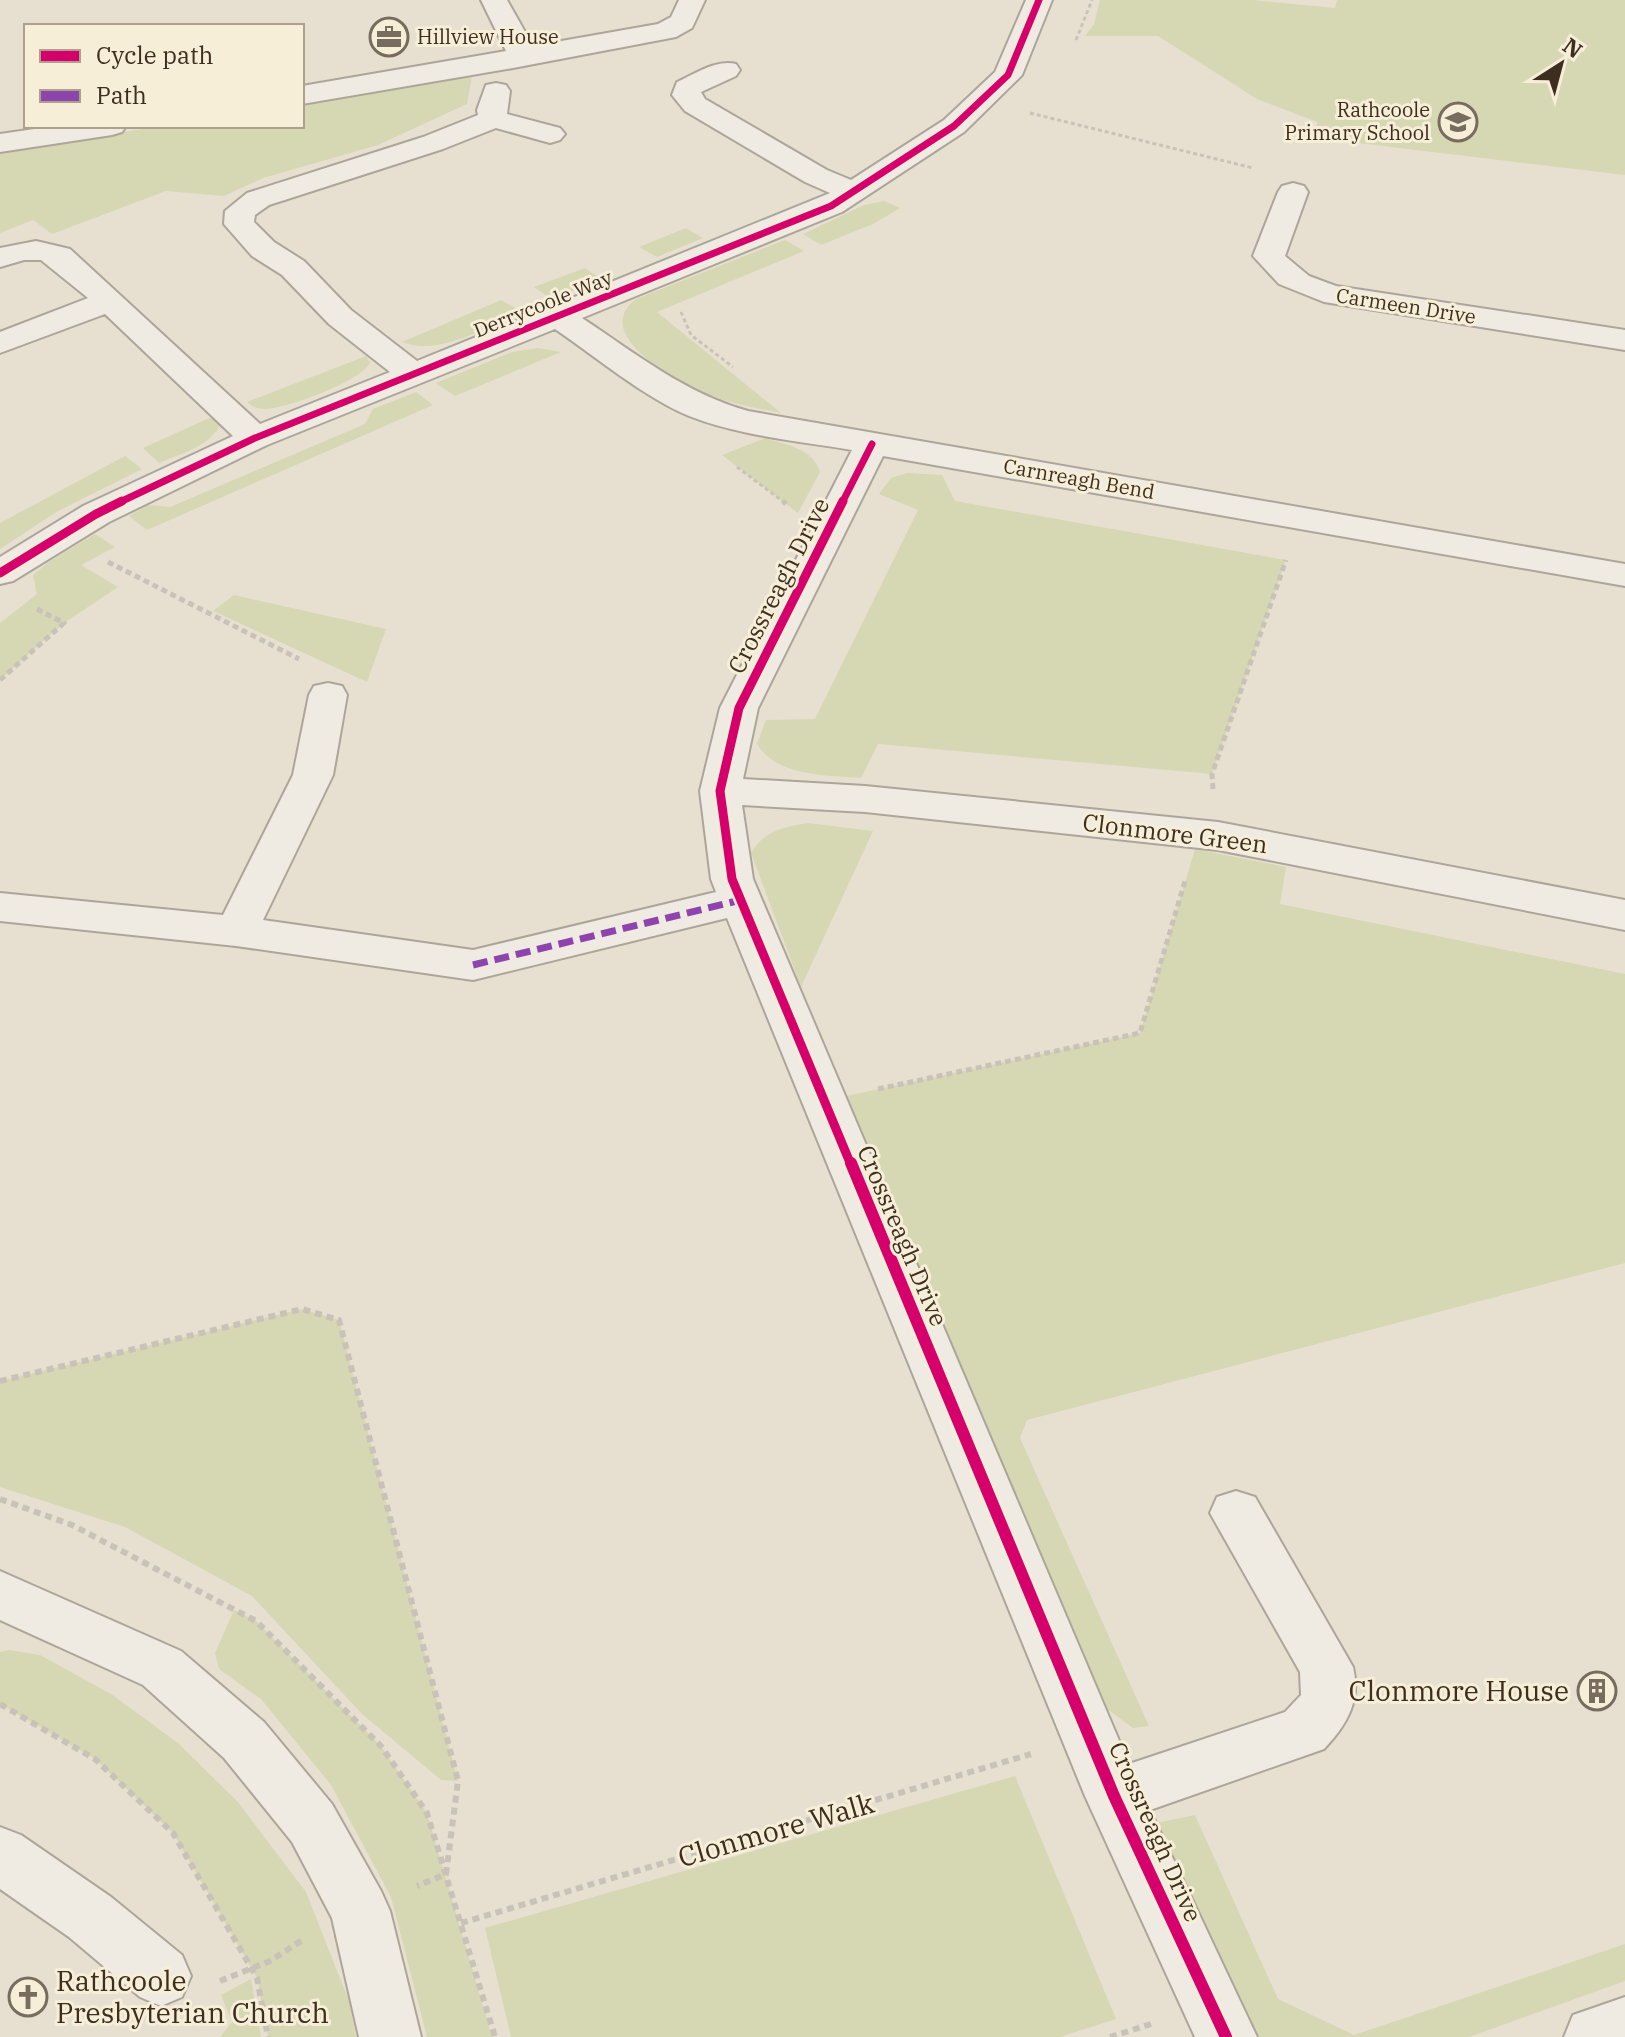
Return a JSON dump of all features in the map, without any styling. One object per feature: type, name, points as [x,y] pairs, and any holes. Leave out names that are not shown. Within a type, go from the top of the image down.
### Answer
[{"type":"street","points":[[494,0],[521,50],[513,60]]},
{"type":"street","points":[[304,95],[666,31],[682,22],[692,0]]},
{"type":"street","name":"Derrycoole Way","points":[[0,573],[96,514],[255,438],[831,206],[954,126],[1008,75],[1039,0]]},
{"type":"street","points":[[726,70],[692,84],[687,88],[686,95],[695,105],[816,176],[853,192]]},
{"type":"street","points":[[494,119],[491,110],[496,88]]},
{"type":"street","points":[[414,375],[340,317],[293,268],[263,249],[239,224],[240,211],[258,199],[433,143],[494,119],[550,134]]},
{"type":"street","points":[[0,143],[99,128]]},
{"type":"street","name":"Carmeen Drive","points":[[1293,192],[1269,256],[1279,271],[1302,286],[1335,295],[1625,340]]},
{"type":"street","points":[[0,258],[25,249],[45,250],[59,256],[255,438]]},
{"type":"street","points":[[0,343],[110,301]]},
{"type":"street","name":"Carnreagh Bend","points":[[559,317],[680,398],[702,409],[772,427],[1625,575]]},
{"type":"street","name":"Crossreagh Drive","points":[[872,444],[739,708],[720,791],[732,879],[1114,1796],[1226,2037]]},
{"type":"street","points":[[236,931],[313,775],[328,695]]},
{"type":"street","name":"Clonmore Green","points":[[720,791],[865,799],[1206,835],[1625,915]]},
{"type":"street","points":[[0,907],[236,931],[473,965],[741,900]]},
{"type":"street","points":[[1114,1796],[1304,1731],[1324,1710],[1332,1689],[1326,1667],[1236,1513]]},
{"type":"street","points":[[0,1595],[162,1668],[244,1740],[312,1823],[360,1911],[390,2037]]},
{"type":"street","points":[[0,1855],[90,1917],[161,1976]]},
{"type":"street","points":[[1595,2037],[1625,2027]]},
{"type":"path","points":[[983,99],[1220,162],[1280,172],[1293,192]]},
{"type":"path","points":[[735,465],[828,535]]},
{"type":"path","points":[[824,1100],[1140,1033],[1195,849],[1206,835],[1212,774],[1299,517]]},
{"type":"path","points":[[111,564],[317,668],[328,695]]},
{"type":"path","points":[[0,680],[64,623],[25,603]]},
{"type":"path","points":[[0,1381],[302,1309],[339,1320],[458,1781],[446,1874]]},
{"type":"path","points":[[0,1704],[95,1759],[173,1833],[257,1978],[268,2037]]},
{"type":"path","points":[[251,1969],[312,1935]]},
{"type":"green space","name":"Rathcoole Primary School","points":[[1100,0],[1252,0],[1335,8],[1337,0],[1625,0],[1625,175],[1316,138],[1317,122],[1257,99],[1158,36],[1085,36],[1094,24]]},
{"type":"green space","points":[[472,76],[467,104],[378,145],[263,178],[224,196],[166,191],[52,234],[33,220],[0,233],[0,152],[149,128],[304,128],[304,103]]},
{"type":"green space","points":[[884,201],[900,208],[873,224],[821,245],[803,234],[864,205]]},
{"type":"green space","points":[[686,228],[703,238],[657,257],[639,247]]},
{"type":"green space","points":[[785,240],[804,251],[657,312],[781,413],[725,400],[694,388],[659,368],[630,342],[623,327],[624,313],[636,299]]},
{"type":"green space","points":[[585,268],[601,279],[552,300],[534,287]]},
{"type":"green space","points":[[501,300],[522,312],[447,343],[416,346],[402,342]]},
{"type":"green space","points":[[538,348],[561,352],[455,396],[436,383],[512,352]]},
{"type":"green space","points":[[366,356],[370,363],[364,370],[322,393],[275,408],[260,409],[247,402]]},
{"type":"green space","points":[[416,392],[433,405],[147,530],[129,516],[148,505],[170,507],[365,424],[373,409]]},
{"type":"green space","points":[[216,415],[220,426],[208,440],[185,453],[159,463],[143,448]]},
{"type":"green space","points":[[765,438],[805,453],[820,472],[798,513],[722,455]]},
{"type":"green space","points":[[125,456],[142,469],[58,511],[0,549],[0,523]]},
{"type":"green space","points":[[907,473],[942,475],[955,501],[1286,560],[1212,774],[878,744],[861,778],[804,772],[777,763],[766,755],[757,744],[766,720],[815,719],[918,510],[879,494],[891,478]]},
{"type":"green space","points":[[95,534],[115,547],[81,565],[118,587],[64,623],[0,680],[0,623],[37,594],[33,575]]},
{"type":"green space","points":[[234,595],[386,629],[367,682],[213,611]]},
{"type":"green space","points":[[808,823],[873,831],[801,987],[751,853],[769,834]]},
{"type":"green space","points":[[1195,849],[1286,867],[1280,904],[1625,974],[1625,1263],[1027,1420],[1020,1438],[1149,1726],[1133,1728],[1103,1706],[837,1098],[1140,1033]]},
{"type":"green space","points":[[302,1309],[339,1320],[458,1781],[441,1780],[362,1714],[252,1596],[125,1527],[0,1487],[0,1381]]},
{"type":"green space","points":[[234,1610],[256,1621],[381,1746],[427,1813],[492,2037],[427,2037],[391,1897],[331,1785],[261,1699],[219,1669],[215,1653]]},
{"type":"green space","points":[[9,1650],[40,1655],[111,1694],[178,1743],[238,1802],[306,1892],[349,2001],[356,2037],[268,2037],[257,1978],[173,1833],[95,1759],[0,1704],[0,1652]]},
{"type":"green space","points":[[1015,1776],[1116,2019],[1060,2037],[511,2037],[485,1928]]},
{"type":"green space","points":[[1195,1815],[1278,1999],[1354,2035],[1625,1944],[1625,1981],[1469,2037],[1245,2037],[1146,1825]]},
{"type":"green space","points":[[251,1979],[261,2037],[220,2037],[232,2022],[221,1995]]},
{"type":"marked path","points":[[473,965],[741,900]]},
{"type":"cycle path","points":[[0,573],[96,514],[255,438],[831,206],[954,126],[1008,75],[1039,0]]},
{"type":"cycle path","points":[[872,444],[739,708],[720,791],[732,879],[1114,1796],[1226,2037]]},
{"type":"place","name":"Hillview House","points":[[389,37]]},
{"type":"place","name":"Rathcoole Primary School","points":[[1458,122]]},
{"type":"place","name":"Clonmore House","points":[[1597,1691]]},
{"type":"place","name":"Rathcoole Presbyterian Church","points":[[28,1997]]}]
